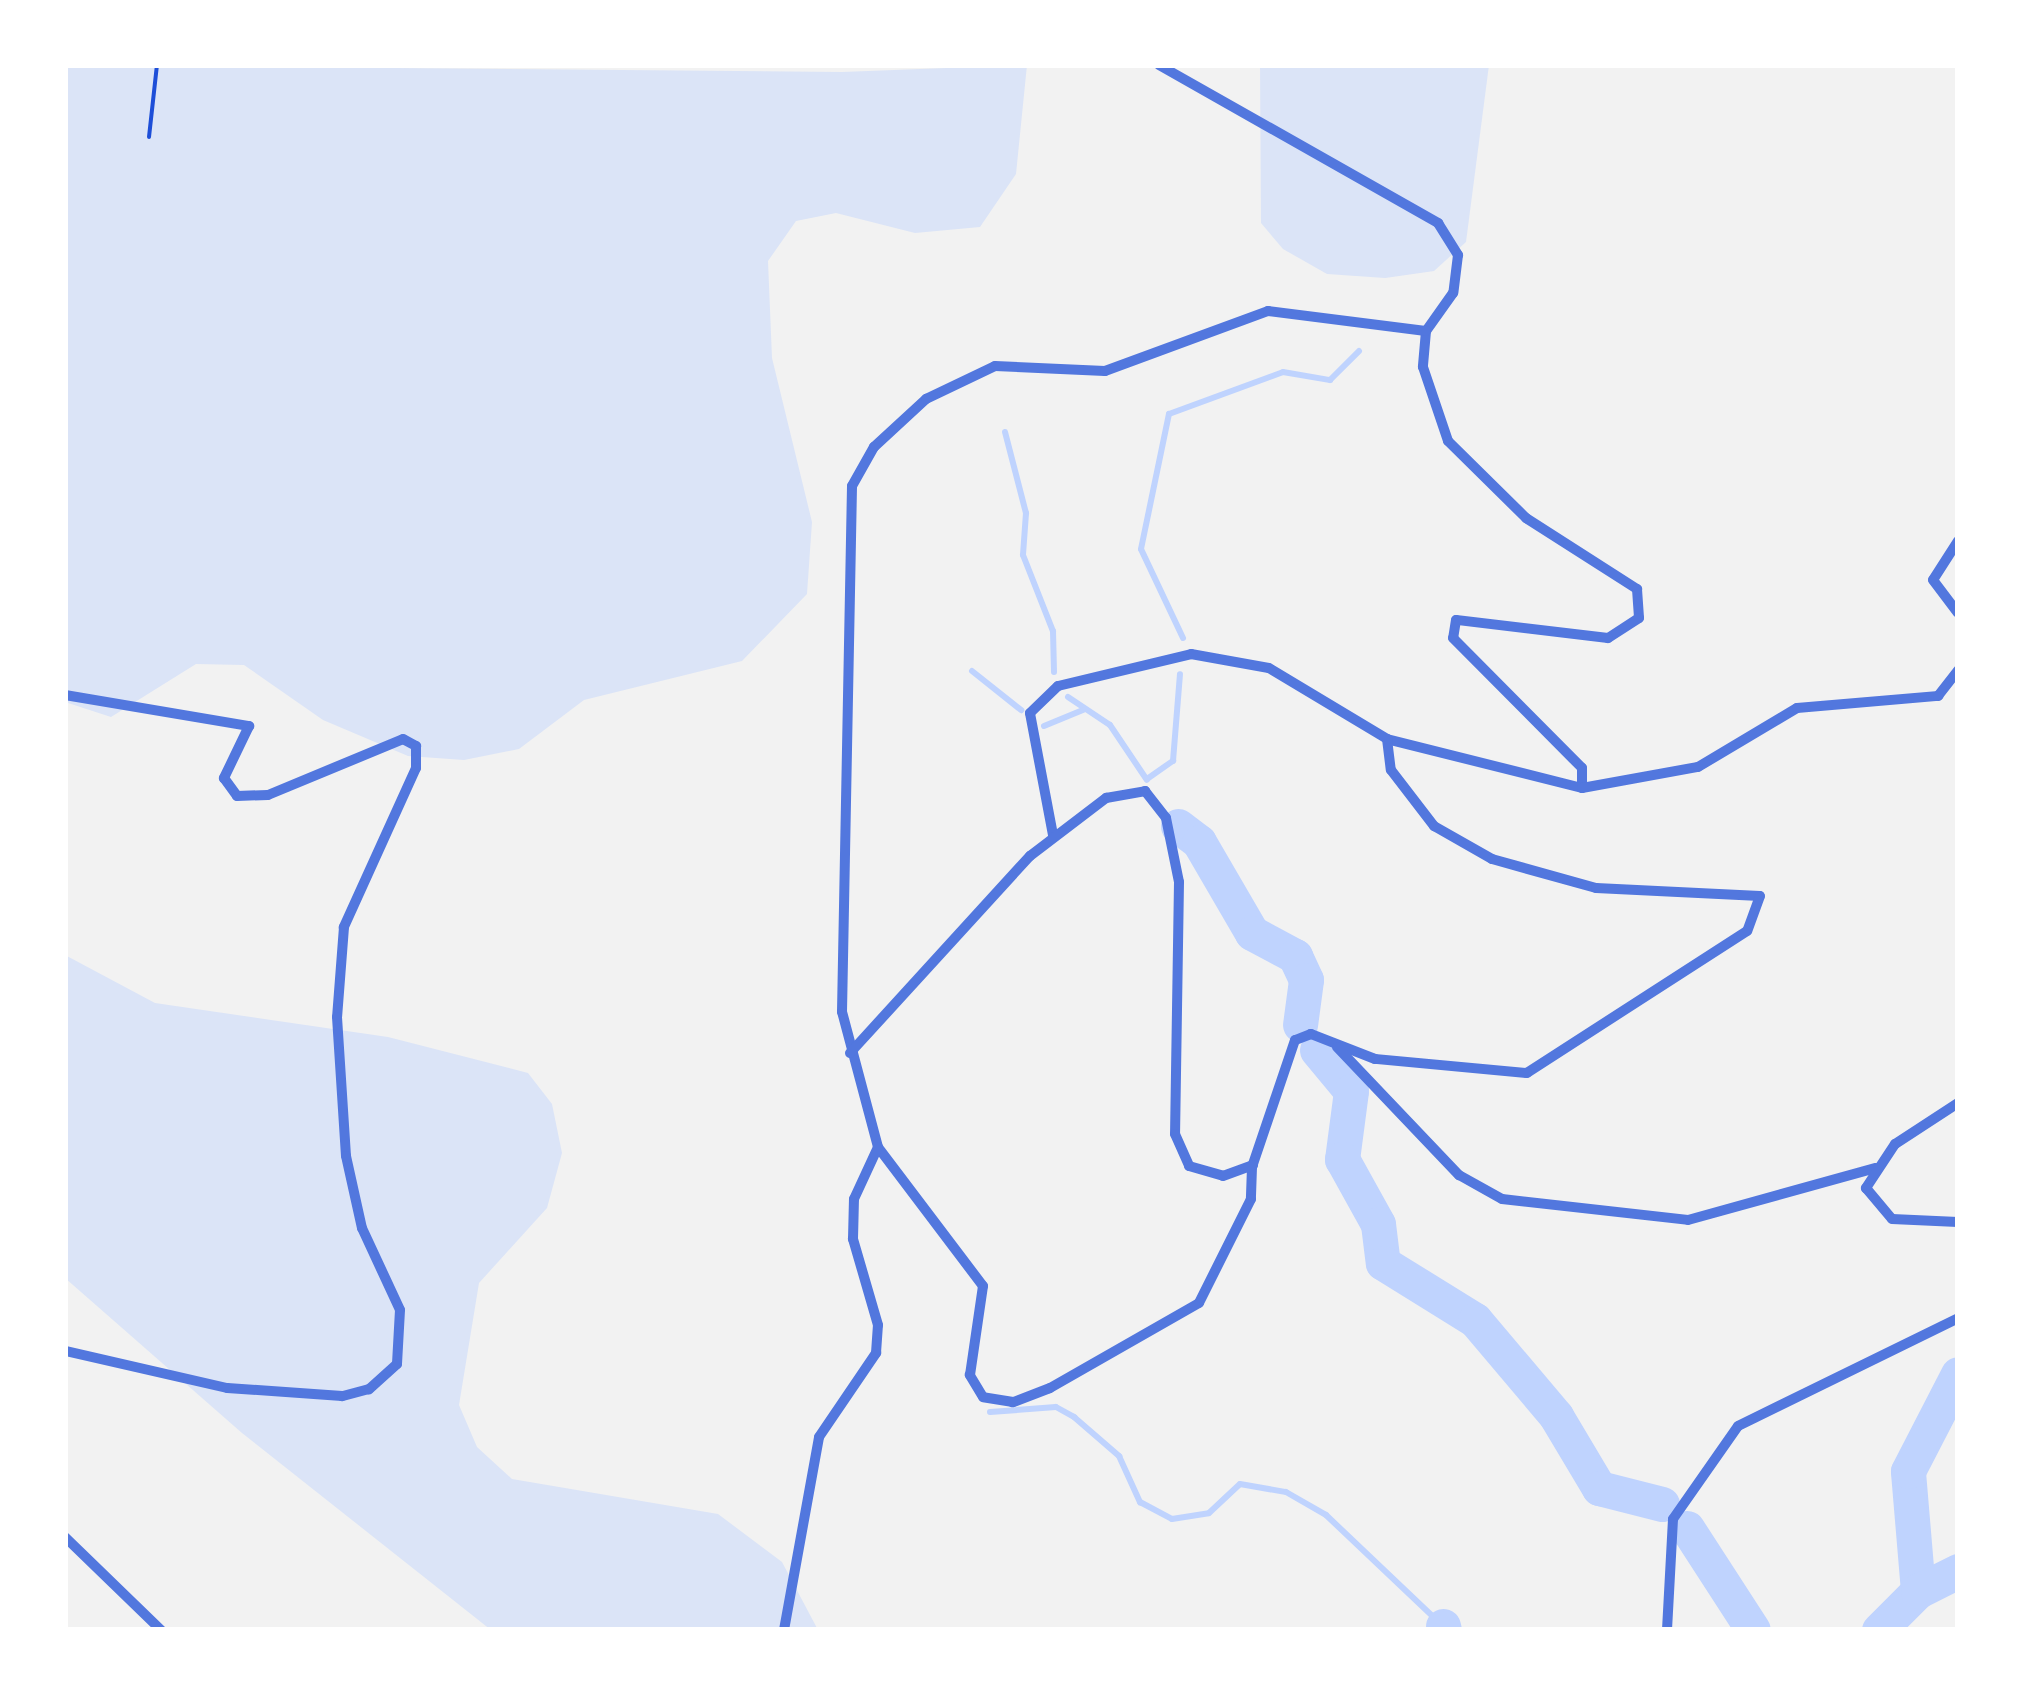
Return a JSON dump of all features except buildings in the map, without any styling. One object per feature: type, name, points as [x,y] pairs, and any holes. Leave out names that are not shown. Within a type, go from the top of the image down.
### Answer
[{"type":"street","points":[[1158,65],[1438,223],[1458,256],[1453,293],[1426,331],[1430,400],[1472,471],[1637,589],[1638,618],[1608,638],[1456,620],[1453,638],[1582,768],[1582,788]]},
{"type":"street","points":[[1387,740],[1391,770],[1434,826],[1465,848],[1596,888],[1746,890],[1760,896],[1757,917],[1527,1073],[1375,1058],[1310,1034],[1295,1040],[1250,1199],[1198,1302],[1013,1402],[983,1396],[970,1375],[984,1286],[878,1146],[850,1053],[836,958],[854,656],[849,520],[852,486],[874,448],[926,399],[995,366],[1105,371],[1268,310],[1426,331]]},
{"type":"street","points":[[1958,542],[1933,580],[1958,614]]},
{"type":"street","points":[[1053,835],[1030,714],[1058,686],[1191,654],[1268,668],[1387,740],[1582,788],[1698,768],[1797,708],[1938,696],[1958,670]]},
{"type":"street","points":[[65,695],[248,726],[224,778],[237,796],[268,795],[403,738],[416,746],[416,768],[344,927],[338,1017],[346,1156],[362,1228],[400,1310],[396,1364],[370,1389],[342,1396],[227,1388],[65,1351]]},
{"type":"street","points":[[850,1053],[1053,835],[1131,788],[1155,799],[1179,882],[1175,1134],[1189,1166],[1223,1176],[1257,1164]]},
{"type":"street","points":[[1332,1043],[1459,1174],[1502,1199],[1688,1220],[1876,1168],[1958,1103]]},
{"type":"street","points":[[784,1630],[820,1437],[876,1352],[878,1325],[853,1239],[854,1199],[878,1146]]},
{"type":"street","points":[[1876,1168],[1866,1188],[1892,1218],[1958,1222]]},
{"type":"street","points":[[1667,1630],[1673,1518],[1738,1426],[1958,1318]]},
{"type":"street","points":[[65,1538],[161,1630]]},
{"type":"path","points":[[150,137],[157,65]]},
{"type":"shaded area","points":[[65,65],[842,72],[1027,65],[1016,174],[980,227],[915,233],[836,213],[796,221],[768,261],[772,358],[812,522],[807,594],[742,661],[584,700],[519,749],[464,760],[408,756],[323,720],[244,665],[196,664],[111,717],[65,702]]},
{"type":"shaded area","points":[[1260,65],[1489,65],[1466,242],[1434,271],[1385,278],[1327,274],[1283,249],[1261,223]]},
{"type":"shaded area","points":[[65,955],[155,1003],[388,1037],[528,1073],[552,1104],[562,1153],[547,1208],[479,1283],[459,1405],[477,1447],[512,1479],[718,1514],[782,1562],[818,1630],[491,1630],[242,1433],[65,1278]]},
{"type":"waterway","points":[[1183,638],[1141,549],[1169,414],[1283,372],[1330,380],[1359,351]]},
{"type":"waterway","points":[[1005,432],[1026,513],[1023,555],[1053,631],[1054,672]]},
{"type":"waterway","points":[[972,671],[1021,710]]},
{"type":"waterway","points":[[1147,779],[1173,761],[1180,674]]},
{"type":"waterway","points":[[1068,697],[1110,725],[1147,780]]},
{"type":"waterway","points":[[1044,726],[1083,710]]},
{"type":"waterway","points":[[1178,826],[1199,842],[1252,933],[1295,956],[1306,980],[1300,1025]]},
{"type":"waterway","points":[[1317,1050],[1351,1091],[1342,1159],[1378,1224],[1383,1263],[1475,1320],[1556,1416],[1599,1488],[1662,1504]]},
{"type":"waterway","points":[[1918,1591],[1908,1471],[1958,1374]]},
{"type":"waterway","points":[[990,1412],[1056,1407],[1074,1417],[1119,1456],[1140,1502],[1172,1519],[1209,1513],[1240,1484],[1286,1492],[1326,1515],[1443,1626]]},
{"type":"waterway","points":[[1687,1528],[1753,1630]]},
{"type":"waterway","points":[[1879,1630],[1918,1591],[1958,1571]]},
{"type":"waterway","points":[[1443,1626],[1444,1630]]}]
